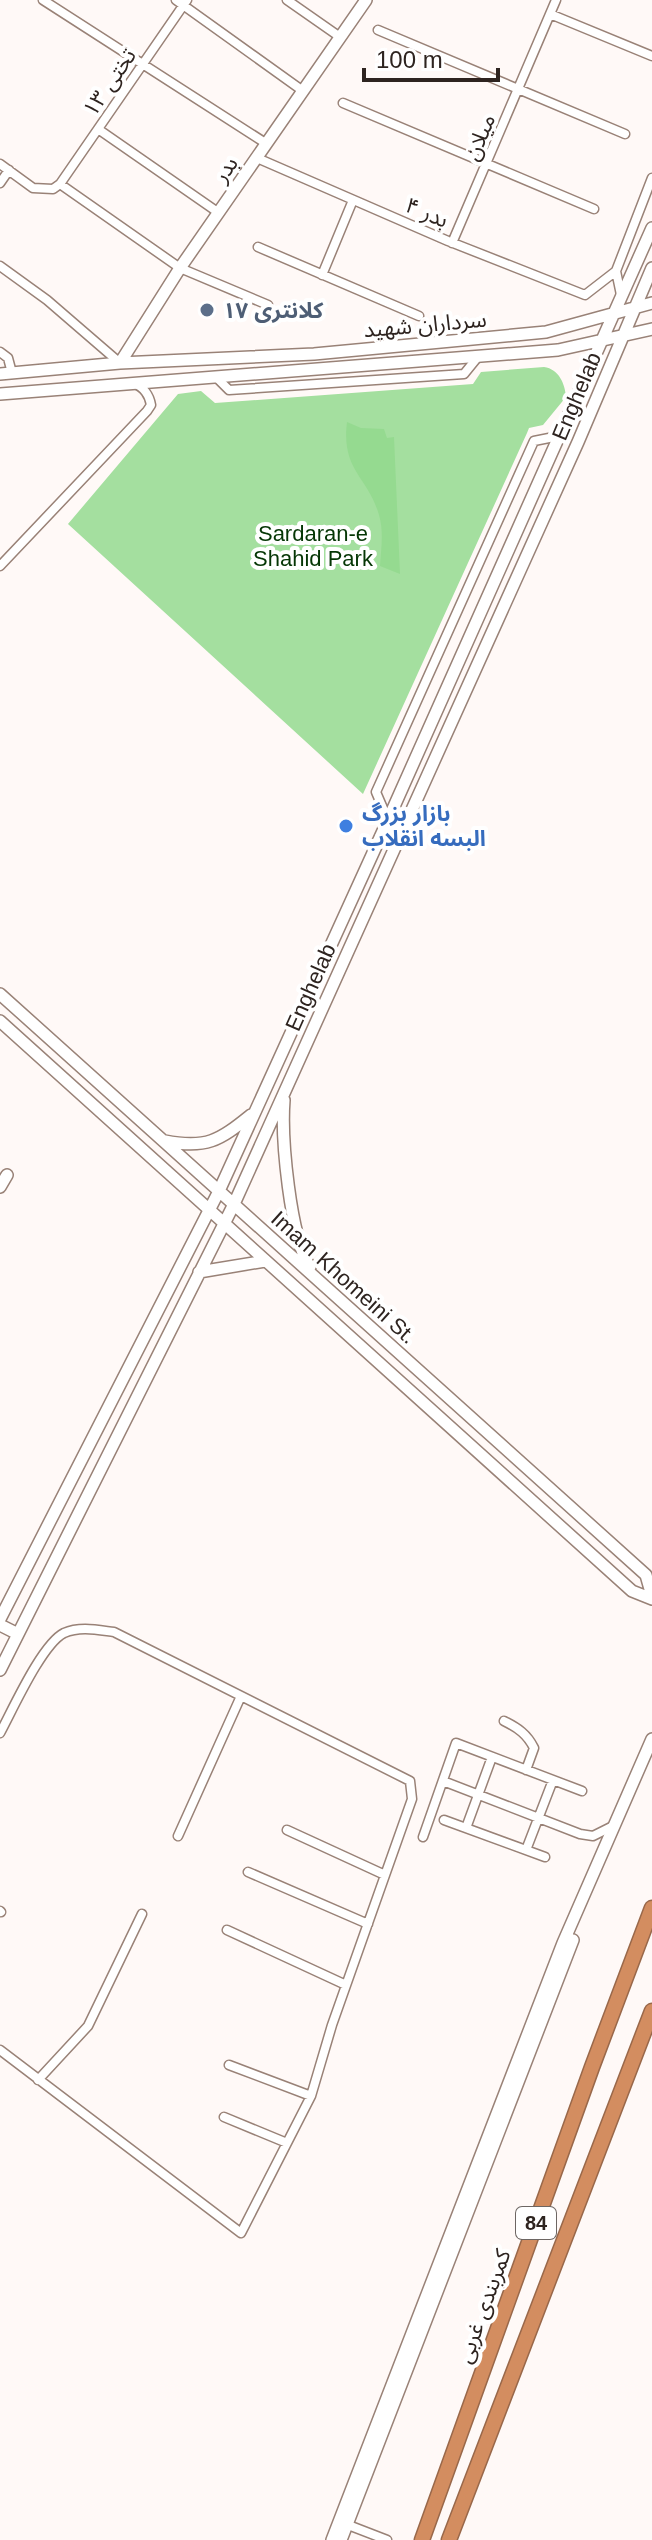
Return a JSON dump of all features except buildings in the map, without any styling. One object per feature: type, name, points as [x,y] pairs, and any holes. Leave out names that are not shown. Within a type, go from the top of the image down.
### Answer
[{"type":"highway","name":"کمربندی غربی","points":[[422,2540],[652,1908]]},
{"type":"highway","name":"84","points":[[449,2540],[652,2011]]},
{"type":"main road","name":"بدر","points":[[120,363],[180,268],[366,0]]},
{"type":"main road","name":"Enghelab","points":[[0,1622],[189,1244],[219,1191],[652,228]]},
{"type":"main road","name":"Enghelab","points":[[0,1670],[234,1204],[578,442],[652,268]]},
{"type":"main road","name":"سرداران شهید","points":[[6,373],[120,363],[345,351],[546,332],[652,303]]},
{"type":"main road","name":"سرداران شهید","points":[[0,394],[558,350],[652,329]]},
{"type":"main road","name":"Imam Khomeini St.","points":[[0,994],[646,1575],[652,1598]]},
{"type":"main road","name":"Imam Khomeini St.","points":[[0,1021],[632,1591],[652,1598]]},
{"type":"main road","points":[[284,1092],[283,1142],[299,1242],[303,1256],[319,1281]]},
{"type":"main road","points":[[163,1141],[208,1144],[226,1135],[254,1112]]},
{"type":"main road","points":[[0,1187],[3,1172]]},
{"type":"main road","points":[[189,1244],[208,1255]]},
{"type":"main road","points":[[199,1272],[265,1261]]},
{"type":"main road","points":[[0,1622],[18,1634]]},
{"type":"main road","points":[[341,2540],[343,2523],[563,1943],[652,1739]]},
{"type":"main road","points":[[332,2540],[343,2523],[570,1946],[652,1757]]},
{"type":"street","points":[[43,0],[267,144]]},
{"type":"street","points":[[287,0],[340,37]]},
{"type":"street","name":"میلان","points":[[452,243],[556,0]]},
{"type":"street","points":[[182,2],[303,91]]},
{"type":"street","name":"تختی ۱۳","points":[[60,184],[182,2]]},
{"type":"street","points":[[550,14],[652,56]]},
{"type":"street","points":[[378,30],[625,134]]},
{"type":"street","points":[[343,103],[594,209]]},
{"type":"street","points":[[98,129],[219,213]]},
{"type":"street","name":"بدر ۴","points":[[257,158],[452,243],[585,295],[616,271]]},
{"type":"street","points":[[0,164],[33,188],[53,189],[60,184],[180,268],[268,305]]},
{"type":"street","points":[[0,183],[9,170]]},
{"type":"street","points":[[621,295],[616,271],[652,178]]},
{"type":"street","points":[[322,275],[353,200]]},
{"type":"street","points":[[258,247],[419,316]]},
{"type":"street","points":[[0,266],[47,300],[120,363]]},
{"type":"street","points":[[0,352],[8,358],[6,373]]},
{"type":"street","points":[[0,566],[147,411],[151,405],[149,397],[144,389],[134,383]]},
{"type":"street","points":[[388,820],[376,792],[534,441],[559,436]]},
{"type":"street","points":[[0,1733],[46,1648],[63,1634],[84,1629],[114,1632],[410,1781],[412,1799],[346,1985],[311,2096],[241,2233],[0,2050]]},
{"type":"street","points":[[178,1836],[241,1696]]},
{"type":"street","points":[[504,1721],[519,1729],[534,1748],[526,1770]]},
{"type":"street","points":[[423,1837],[456,1743],[582,1791]]},
{"type":"street","points":[[466,1828],[492,1757]]},
{"type":"street","points":[[526,1850],[553,1780]]},
{"type":"street","points":[[443,1781],[580,1834],[593,1836],[613,1826]]},
{"type":"street","points":[[444,1820],[545,1857]]},
{"type":"street","points":[[287,1830],[385,1875]]},
{"type":"street","points":[[248,1872],[368,1924]]},
{"type":"street","points":[[38,2080],[88,2026],[142,1914]]},
{"type":"street","points":[[227,1930],[346,1985]]},
{"type":"street","points":[[229,2065],[311,2096]]},
{"type":"street","points":[[224,2117],[287,2143]]},
{"type":"street","points":[[343,2523],[387,2540]]},
{"type":"green space","name":"Sardaran-e Shahid Park","points":[[544,367],[560,378],[566,397],[543,425],[529,428],[363,794],[68,524],[178,394],[201,391],[215,403],[473,384],[481,372]]},
{"type":"green space","points":[[347,422],[361,428],[384,429],[387,438],[394,437],[400,574],[380,566],[381,521],[348,452]]},
{"type":"place","name":"کلانتری ۱۷","points":[[207,310]]},
{"type":"place","name":"بازار بزرگ البسه انقلاب","points":[[346,826]]}]
